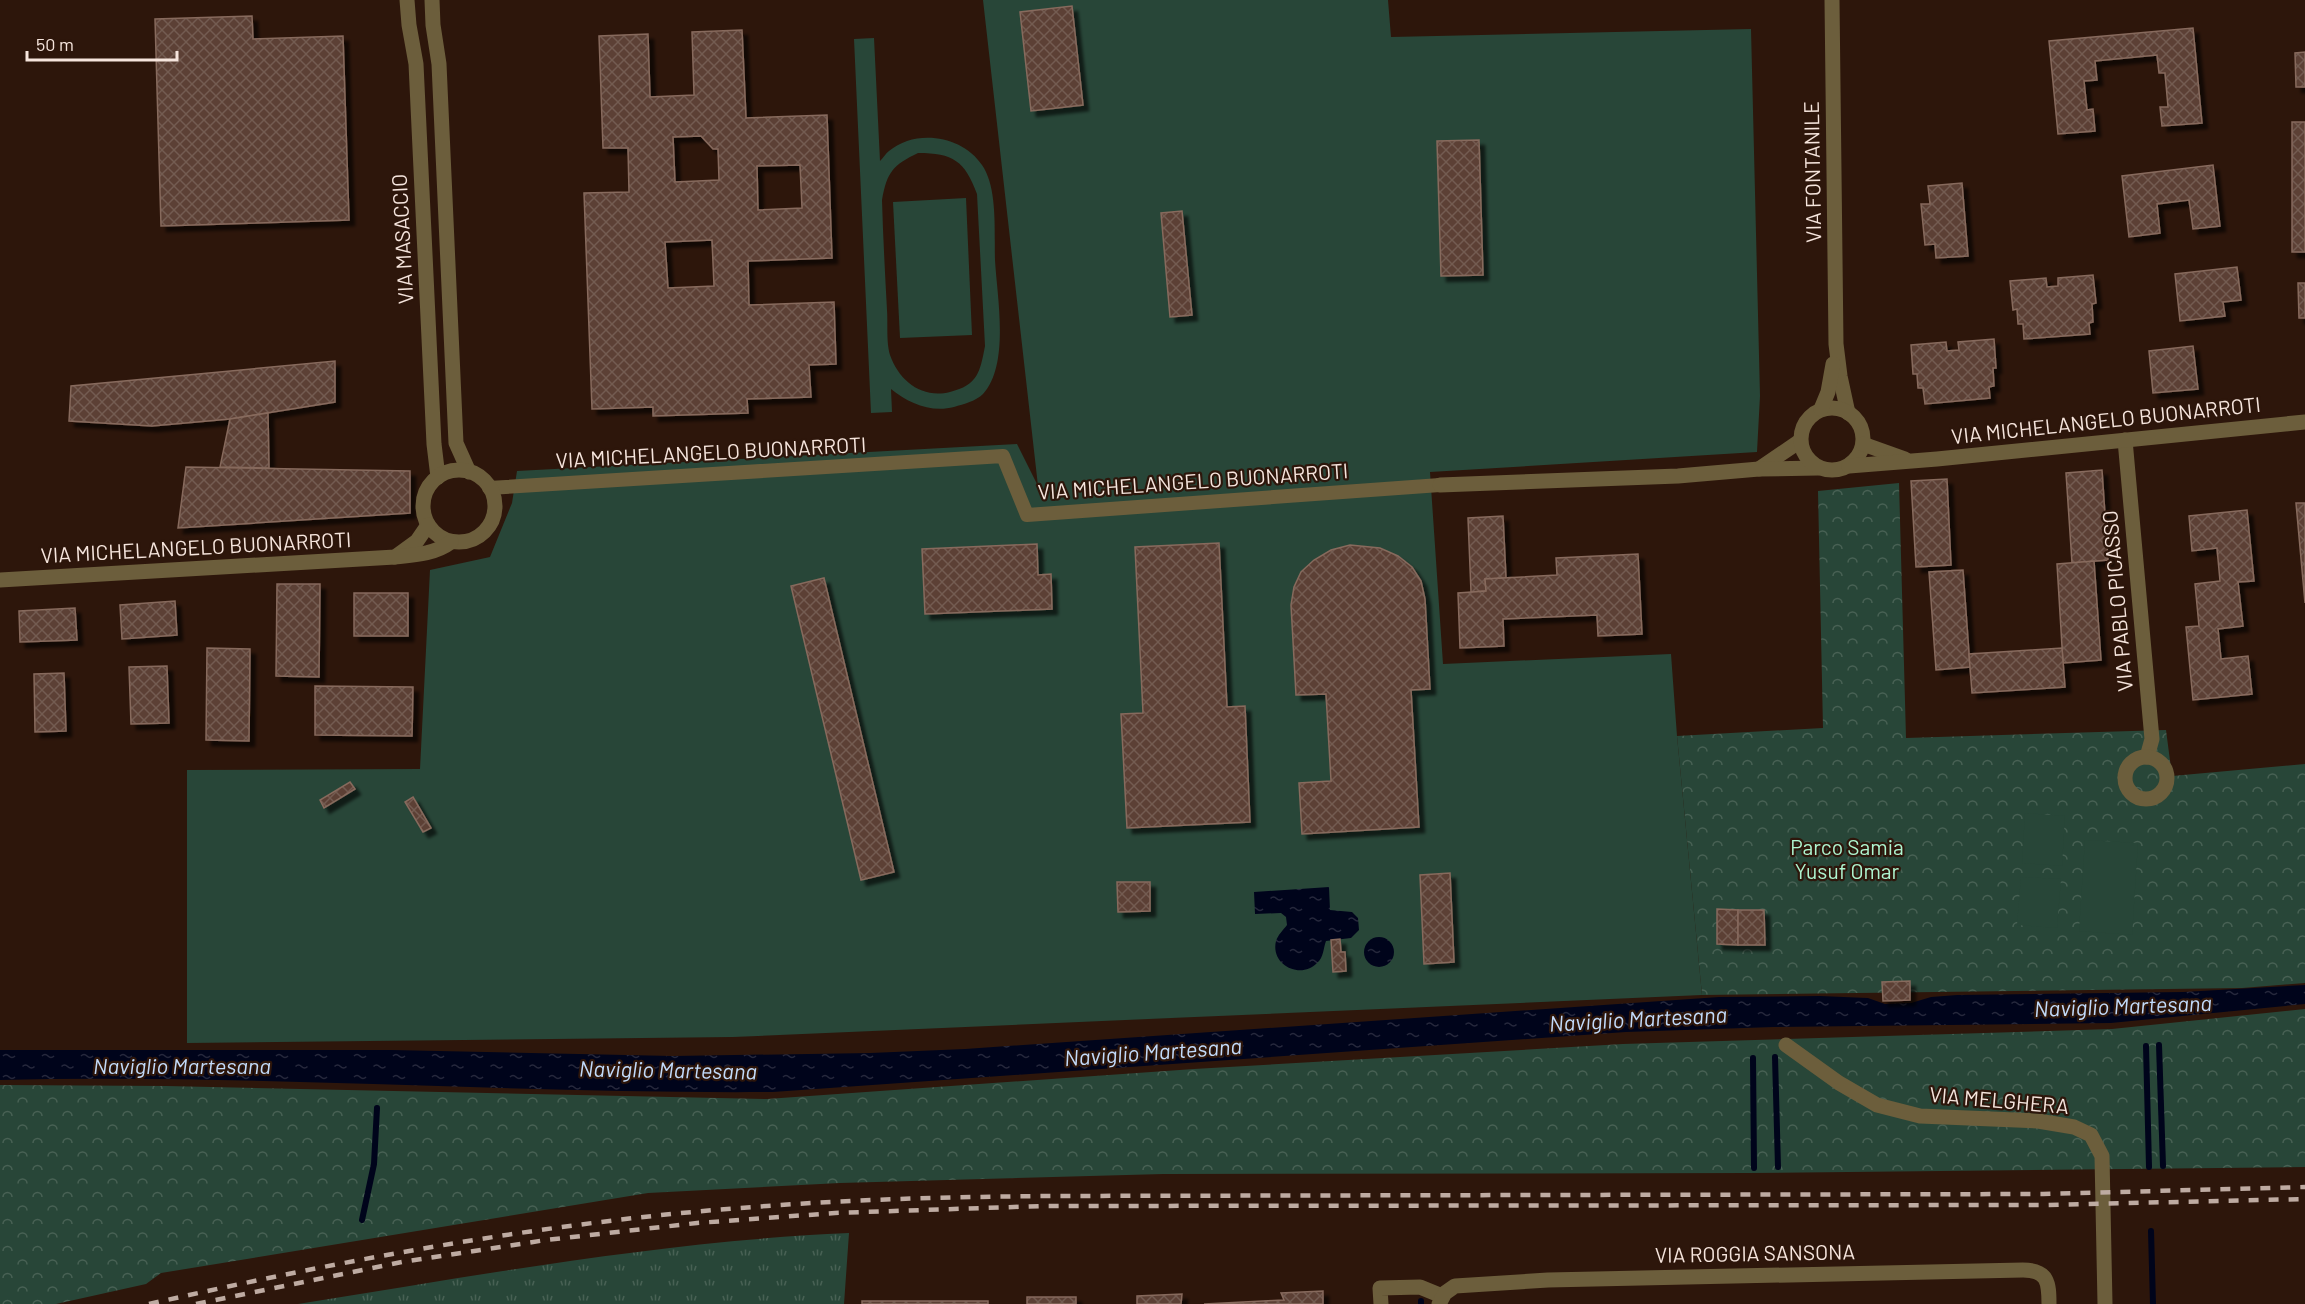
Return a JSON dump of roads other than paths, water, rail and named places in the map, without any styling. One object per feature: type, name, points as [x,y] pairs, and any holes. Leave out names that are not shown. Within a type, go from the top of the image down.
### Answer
[{"type":"street","name":"VIA MASACCIO","points":[[407,0],[416,64],[434,444],[438,477]]},
{"type":"street","name":"VIA MASACCIO","points":[[432,0],[439,64],[456,443],[469,472],[480,477],[489,488]]},
{"type":"street","name":"VIA FONTANILE","points":[[1832,0],[1836,344],[1839,376],[1848,412]]},
{"type":"street","name":"VIA FONTANILE","points":[[1821,410],[1832,376],[1836,344]]},
{"type":"street","points":[[1835,408],[1848,412],[1858,422],[1863,433],[1863,444],[1856,459],[1849,466],[1837,470],[1818,468],[1804,454],[1800,441],[1805,423],[1821,410],[1835,408]]},
{"type":"street","name":"VIA MICHELANGELO BUONARROTI","points":[[1849,466],[2305,422]]},
{"type":"street","name":"VIA PABLO PICASSO","points":[[2125,440],[2152,739],[2147,757]]},
{"type":"street","name":"VIA MICHELANGELO BUONARROTI","points":[[1759,469],[1800,441]]},
{"type":"street","name":"VIA MICHELANGELO BUONARROTI","points":[[1863,444],[1911,461]]},
{"type":"street","name":"VIA MICHELANGELO BUONARROTI","points":[[489,488],[1003,456],[1028,515],[1440,485],[1818,468]]},
{"type":"street","points":[[469,472],[452,471],[438,477],[428,487],[424,498],[424,515],[428,525],[441,537],[451,542],[463,542],[474,539],[488,528],[495,507],[489,488]]},
{"type":"street","points":[[395,557],[417,541],[428,525]]},
{"type":"street","name":"VIA MICHELANGELO BUONARROTI","points":[[0,580],[395,557],[429,552],[451,542]]},
{"type":"street","name":"VIA MELGHERA","points":[[1786,1046],[1839,1083],[1877,1105],[1920,1116],[2038,1121],[2074,1127],[2091,1135],[2102,1156],[2105,1304]]},
{"type":"street","name":"VIA ROGGIA SANSONA","points":[[1441,1300],[1448,1290],[1459,1286],[1548,1280],[2023,1269],[2035,1270],[2048,1282],[2049,1304]]},
{"type":"street","points":[[1381,1304],[1380,1288],[1420,1287],[1441,1300]]},
{"type":"water","points":[[1329,887],[1330,910],[1352,912],[1358,918],[1359,930],[1351,938],[1326,941],[1321,958],[1310,968],[1295,970],[1288,967],[1282,963],[1275,950],[1276,941],[1287,925],[1286,917],[1281,913],[1255,914],[1254,892]]},
{"type":"water","points":[[1379,937],[1390,941],[1394,952],[1390,963],[1379,967],[1368,963],[1364,952],[1368,941]]},
{"type":"water","name":"Naviglio Martesana","points":[[2305,985],[2305,1004],[2111,1023],[1774,1027],[1626,1032],[773,1092],[676,1092],[193,1080],[0,1080],[0,1050],[392,1050],[673,1056],[870,1053],[965,1049],[1719,997],[1868,998],[1885,1004],[1911,1003],[1931,997],[1957,995],[2183,992]]},
{"type":"waterway","points":[[2159,1045],[2163,1166]]},
{"type":"waterway","points":[[2146,1046],[2149,1167]]},
{"type":"waterway","points":[[1775,1057],[1778,1167]]},
{"type":"waterway","points":[[1753,1058],[1754,1168]]},
{"type":"waterway","points":[[362,1220],[374,1164],[377,1108]]},
{"type":"waterway","points":[[2151,1231],[2153,1304]]},
{"type":"railway","points":[[149,1304],[379,1256],[533,1231],[689,1212],[837,1202],[1044,1196],[2043,1194],[2305,1187]]},
{"type":"railway","points":[[196,1304],[402,1262],[546,1240],[697,1223],[835,1213],[1044,1206],[2044,1205],[2305,1199]]},
{"type":"park label","name":"Parco Samia Yusuf Omar","points":[[1847,860]]}]
